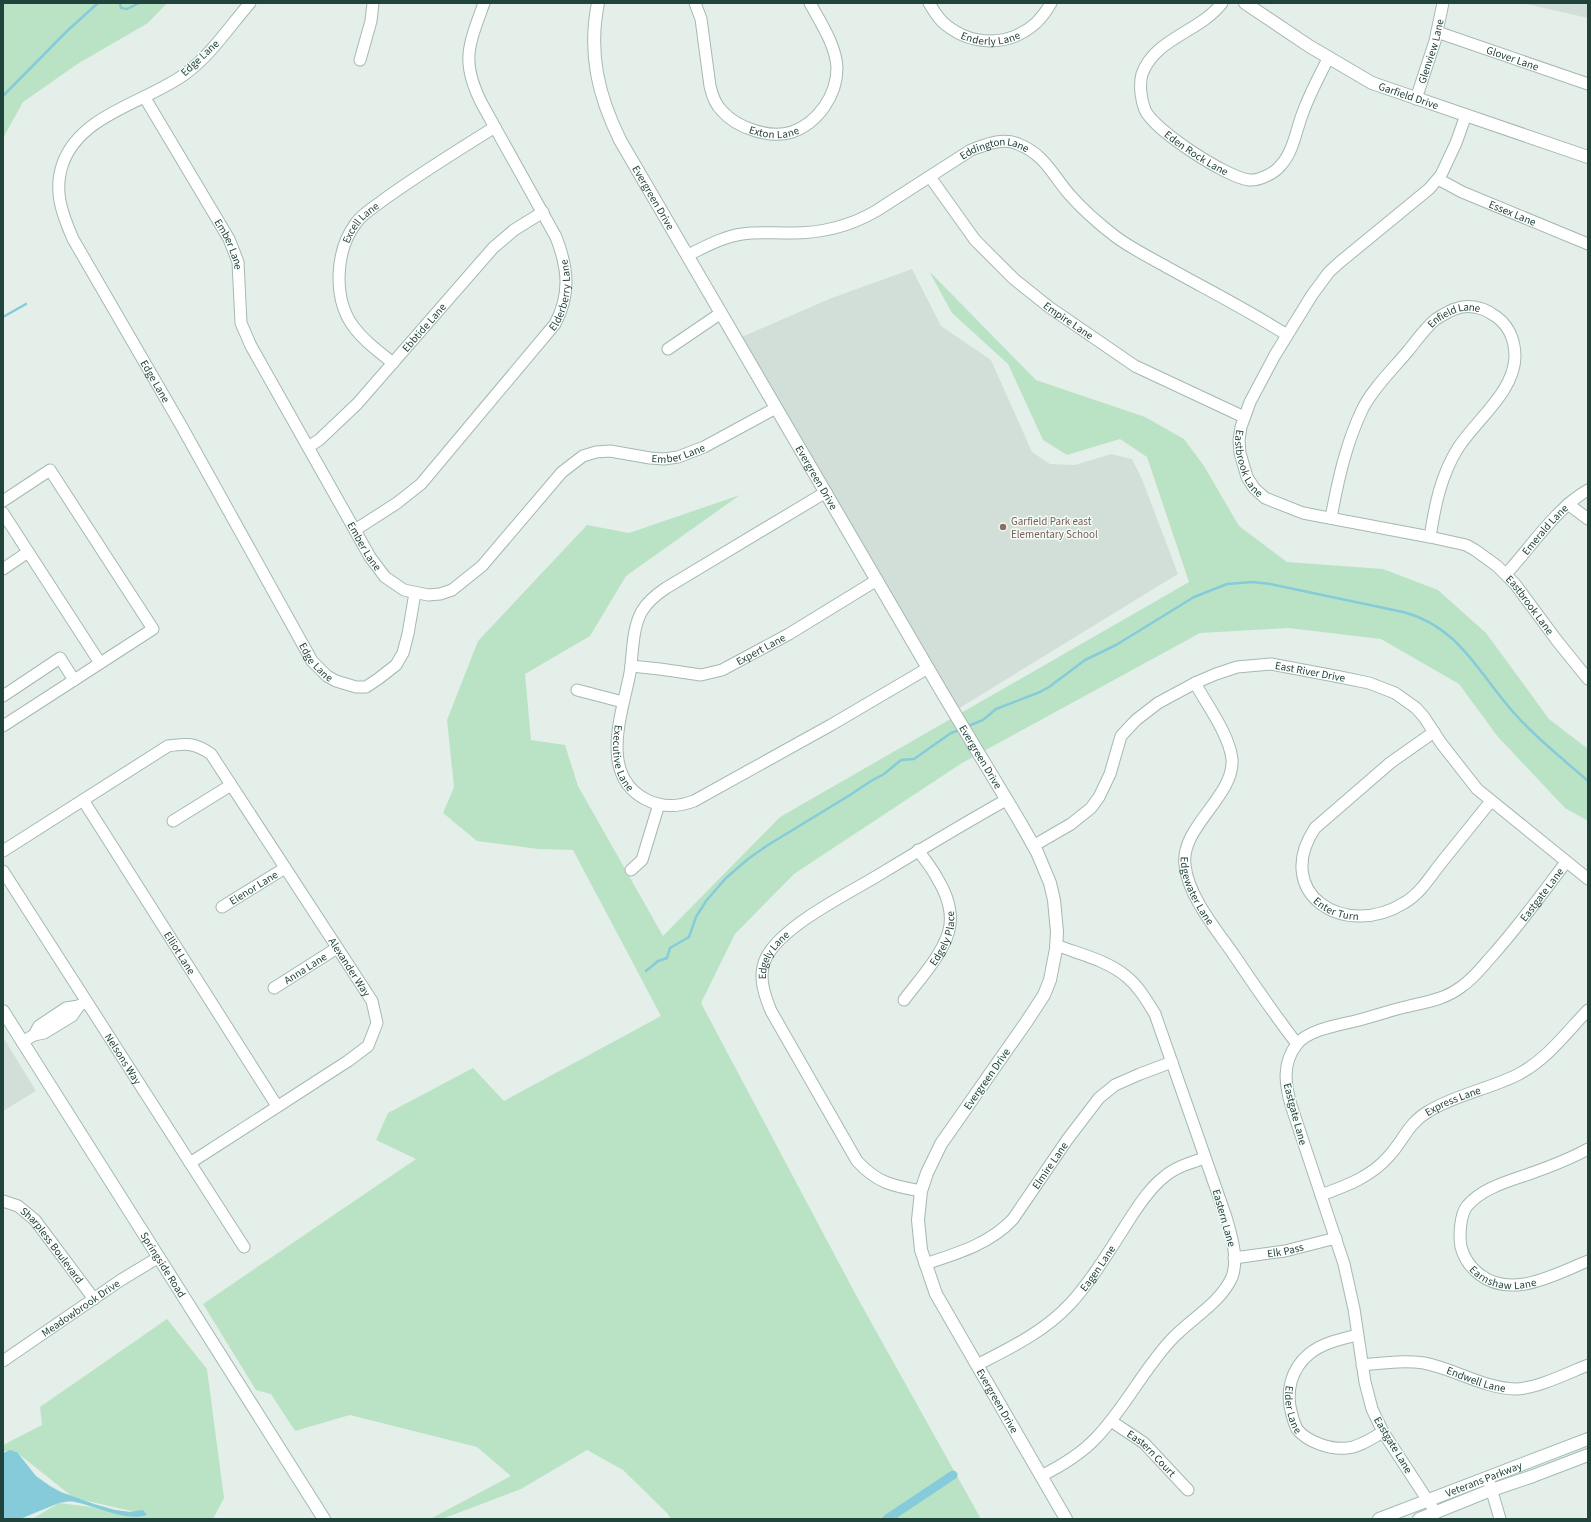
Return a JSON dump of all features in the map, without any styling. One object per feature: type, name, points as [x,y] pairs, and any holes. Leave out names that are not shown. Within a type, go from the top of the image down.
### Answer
[{"type":"street","name":"Edge Lane","points":[[250,3],[218,42],[198,63],[174,82],[88,128],[71,146],[61,169],[58,192],[61,210],[73,239],[182,427],[312,661],[327,676],[336,681],[356,687],[366,686],[378,679],[396,665],[404,653],[415,593]]},
{"type":"street","points":[[360,60],[371,22],[373,3]]},
{"type":"street","name":"Elderberry Lane","points":[[355,530],[409,495],[422,484],[555,324],[564,304],[567,282],[566,270],[564,259],[556,237],[476,92],[468,67],[468,54],[471,40],[484,3]]},
{"type":"street","name":"Evergreen Drive","points":[[598,3],[594,27],[595,60],[598,82],[613,124],[629,156],[1033,846],[1044,868],[1054,900],[1056,916],[1056,945],[1050,980],[1044,995],[941,1144],[929,1168],[921,1191],[918,1220],[919,1235],[925,1264],[936,1294],[1066,1519]]},
{"type":"street","name":"Exton Lane","points":[[695,3],[701,19],[712,94],[722,111],[738,124],[758,132],[781,134],[792,132],[801,128],[818,114],[825,106],[834,87],[837,67],[835,56],[827,35],[810,3]]},
{"type":"street","name":"Enderly Lane","points":[[929,3],[938,18],[953,30],[974,39],[996,42],[1018,36],[1037,22],[1051,3]]},
{"type":"street","name":"Eden Rock Lane","points":[[1222,3],[1216,11],[1180,35],[1151,58],[1142,75],[1141,96],[1146,111],[1157,126],[1232,176],[1250,180],[1268,175],[1281,165],[1291,149],[1306,103],[1328,57]]},
{"type":"street","name":"Garfield Drive","points":[[1245,3],[1328,57],[1372,83],[1588,157]]},
{"type":"street","name":"Glenview Lane","points":[[1416,99],[1437,32],[1443,3]]},
{"type":"street","name":"Glover Lane","points":[[1437,32],[1588,84]]},
{"type":"street","name":"Ember Lane","points":[[145,98],[229,239],[238,262],[241,323],[251,346],[370,557],[385,577],[404,590],[428,595],[440,594],[452,590],[482,566],[562,472],[583,456],[596,452],[610,451],[650,458],[664,459],[678,457],[704,447],[776,408]]},
{"type":"street","name":"Eastbrook Lane","points":[[1466,116],[1456,143],[1438,179],[1429,189],[1329,272],[1312,295],[1287,335],[1250,402],[1244,417],[1239,440],[1240,453],[1247,476],[1254,488],[1265,498],[1297,510],[1330,518],[1466,545],[1491,561],[1515,584],[1558,642],[1588,679]]},
{"type":"street","name":"Excell Lane","points":[[393,363],[360,335],[347,316],[340,293],[340,267],[345,243],[356,222],[375,206],[441,159],[495,126]]},
{"type":"street","name":"Eddington Lane","points":[[688,255],[720,240],[742,234],[810,233],[837,228],[863,218],[971,150],[988,144],[1005,141],[1017,143],[1045,161],[1076,202],[1116,237],[1263,319],[1287,335]]},
{"type":"street","name":"Empire Lane","points":[[930,177],[975,240],[1014,278],[1049,307],[1135,366],[1244,417]]},
{"type":"street","name":"Essex Lane","points":[[1438,179],[1462,192],[1588,244]]},
{"type":"street","name":"Ebbtide Lane","points":[[308,447],[319,440],[340,422],[488,253],[514,230],[543,212]]},
{"type":"street","name":"Enfield Lane","points":[[1330,518],[1345,454],[1364,407],[1396,366],[1436,320],[1455,309],[1475,307],[1484,309],[1493,314],[1508,327],[1514,347],[1514,367],[1511,376],[1501,394],[1465,438],[1452,458],[1442,479],[1436,497],[1430,537]]},
{"type":"street","points":[[668,349],[721,313]]},
{"type":"street","points":[[3,501],[50,470],[153,628],[3,726]]},
{"type":"street","name":"Emerald Lane","points":[[1506,574],[1561,510],[1588,490]]},
{"type":"street","name":"Executive Lane","points":[[826,492],[671,584],[648,602],[637,620],[631,666],[618,728],[618,761],[626,782],[636,793],[650,802],[670,807],[684,805],[705,797],[928,668]]},
{"type":"street","points":[[1568,504],[1588,519]]},
{"type":"street","points":[[3,513],[100,663]]},
{"type":"street","points":[[4,566],[28,552]]},
{"type":"street","name":"Expert Lane","points":[[631,666],[660,668],[701,675],[722,670],[789,634],[877,580]]},
{"type":"street","points":[[3,696],[60,658],[74,680]]},
{"type":"street","name":"East River Drive","points":[[1033,846],[1072,824],[1091,808],[1099,797],[1110,774],[1121,736],[1136,720],[1158,703],[1195,683],[1236,667],[1257,664],[1284,666],[1319,672],[1369,683],[1395,693],[1416,708],[1477,789],[1588,879]]},
{"type":"street","name":"Edgewater Lane","points":[[1195,683],[1221,728],[1229,748],[1231,770],[1224,786],[1188,842],[1184,864],[1186,875],[1196,897],[1210,920],[1297,1044]]},
{"type":"street","points":[[577,690],[623,702]]},
{"type":"street","name":"Enter Turn","points":[[1434,732],[1390,763],[1315,828],[1308,838],[1302,863],[1303,875],[1313,896],[1320,904],[1330,911],[1353,917],[1387,911],[1405,903],[1426,883],[1491,801]]},
{"type":"street","name":"Alexander Way","points":[[83,800],[168,746],[183,743],[199,745],[211,754],[372,1001],[377,1023],[368,1046],[348,1062],[190,1163]]},
{"type":"street","points":[[173,821],[231,785]]},
{"type":"street","points":[[3,851],[83,800]]},
{"type":"street","name":"Elliot Lane","points":[[83,800],[277,1106]]},
{"type":"street","name":"Edgely Lane","points":[[921,1191],[893,1186],[884,1182],[869,1173],[857,1161],[771,1011],[766,1000],[761,976],[762,967],[767,955],[782,938],[826,905],[1006,800]]},
{"type":"street","points":[[631,870],[642,860],[659,804]]},
{"type":"street","name":"Edgely Place","points":[[904,1000],[942,946],[950,925],[948,903],[938,879],[918,850]]},
{"type":"street","name":"Eastgate Lane","points":[[1436,1513],[1383,1432],[1372,1409],[1362,1366],[1348,1279],[1336,1238],[1304,1148],[1287,1092],[1285,1079],[1286,1066],[1290,1055],[1297,1044],[1306,1037],[1328,1027],[1438,1000],[1463,986],[1505,941],[1566,862]]},
{"type":"street","name":"Elenor Lane","points":[[222,906],[285,868]]},
{"type":"street","name":"Nelsons Way","points":[[3,871],[82,1004],[190,1163],[244,1247]]},
{"type":"street","name":"Eastern Lane","points":[[1042,1476],[1067,1463],[1095,1440],[1111,1421],[1161,1350],[1180,1329],[1220,1295],[1232,1275],[1234,1258],[1232,1240],[1226,1217],[1155,1014],[1146,998],[1132,982],[1107,964],[1056,945]]},
{"type":"street","name":"Anna Lane","points":[[274,988],[337,948]]},
{"type":"street","points":[[22,1042],[34,1035],[44,1034],[72,1016],[82,1004]]},
{"type":"street","name":"Express Lane","points":[[1321,1195],[1353,1184],[1377,1168],[1390,1155],[1411,1126],[1429,1111],[1451,1100],[1509,1078],[1531,1066],[1552,1050],[1588,1010]]},
{"type":"street","name":"Springside Road","points":[[3,1011],[324,1519]]},
{"type":"street","name":"Elmire Lane","points":[[925,1264],[982,1242],[993,1237],[1004,1229],[1013,1219],[1071,1134],[1099,1098],[1115,1085],[1172,1062]]},
{"type":"street","name":"Earnshaw Lane","points":[[1588,1149],[1567,1159],[1509,1181],[1480,1195],[1466,1206],[1460,1235],[1464,1256],[1470,1265],[1485,1279],[1505,1285],[1515,1286],[1535,1281],[1588,1261]]},
{"type":"street","name":"Eagen Lane","points":[[977,1365],[1020,1343],[1056,1317],[1079,1293],[1139,1205],[1155,1185],[1163,1177],[1174,1170],[1205,1158]]},
{"type":"street","name":"Sharpless Boulevard","points":[[3,1201],[18,1206],[36,1220],[94,1299]]},
{"type":"street","name":"Elk Pass","points":[[1234,1258],[1285,1251],[1336,1238]]},
{"type":"street","name":"Meadowbrook Drive","points":[[3,1361],[121,1280],[159,1257]]},
{"type":"street","name":"Elder Lane","points":[[1357,1335],[1319,1348],[1303,1360],[1296,1368],[1289,1388],[1290,1409],[1298,1429],[1316,1442],[1326,1447],[1336,1449],[1357,1446],[1383,1432]]},
{"type":"street","name":"Endwell Lane","points":[[1362,1366],[1390,1362],[1423,1363],[1494,1386],[1516,1389],[1528,1388],[1588,1365]]},
{"type":"street","name":"Eastern Court","points":[[1111,1421],[1144,1443],[1188,1490]]},
{"type":"street","name":"Veterans Parkway","points":[[1379,1519],[1588,1439]]},
{"type":"street","name":"Veterans Parkway","points":[[1419,1519],[1492,1490],[1588,1455]]},
{"type":"street","points":[[1487,1477],[1500,1519]]},
{"type":"shaded area","points":[[1522,3],[1588,3],[1588,18]]},
{"type":"shaded area","name":"Garfield Park east Elementary School","points":[[912,269],[941,326],[991,360],[1032,452],[1050,464],[1075,465],[1111,454],[1132,459],[1142,479],[1178,574],[953,712],[737,339],[829,299]]},
{"type":"shaded area","points":[[3,1037],[36,1091],[3,1111]]},
{"type":"green space","points":[[3,3],[167,3],[148,23],[79,63],[23,102],[3,138]]},
{"type":"green space","points":[[929,271],[1036,380],[1145,417],[1184,439],[1204,466],[1239,526],[1287,562],[1383,569],[1438,590],[1486,633],[1549,719],[1588,749],[1588,821],[1565,808],[1498,737],[1459,684],[1381,639],[1288,628],[1200,633],[962,763],[794,874],[735,934],[701,1003],[857,1297],[981,1519],[671,1519],[667,1513],[623,1470],[587,1450],[521,1489],[442,1519],[430,1519],[511,1476],[477,1447],[350,1415],[295,1431],[271,1394],[256,1390],[203,1304],[416,1159],[376,1140],[388,1113],[473,1068],[504,1101],[661,1016],[573,850],[538,849],[477,841],[443,813],[454,787],[447,720],[478,641],[587,525],[629,533],[740,495],[626,576],[590,636],[525,674],[531,740],[565,745],[578,786],[663,936],[780,817],[1189,582],[1147,457],[1120,439],[1067,455],[1043,440],[1008,364],[952,313]]},
{"type":"green space","points":[[167,1319],[207,1369],[224,1498],[213,1519],[32,1519],[59,1503],[140,1513],[74,1498],[15,1451],[3,1451],[3,1445],[42,1425],[40,1407]]},
{"type":"water","points":[[10,1450],[17,1452],[36,1476],[61,1492],[115,1510],[129,1512],[143,1510],[147,1515],[139,1517],[121,1515],[75,1502],[69,1502],[59,1503],[20,1519],[3,1519],[3,1453]]},
{"type":"waterway","points":[[3,96],[67,31],[98,3]]},
{"type":"waterway","points":[[120,3],[121,8],[127,9],[139,3]]},
{"type":"waterway","points":[[3,317],[26,304]]},
{"type":"waterway","points":[[968,726],[983,720],[996,709],[1049,687],[1085,660],[1116,645],[1194,597],[1227,584],[1253,582],[1270,584],[1403,612],[1423,619],[1439,628],[1454,640],[1466,653],[1522,722],[1588,781]]},
{"type":"waterway","points":[[646,971],[658,961],[667,958],[670,948],[689,937],[696,917],[706,901],[726,878],[748,859],[768,845],[884,774],[901,760],[914,759],[951,733],[959,730]]},
{"type":"waterway","points":[[887,1519],[953,1475]]},
{"type":"place","name":"Garfield Park east Elementary School","points":[[1003,527]]}]
